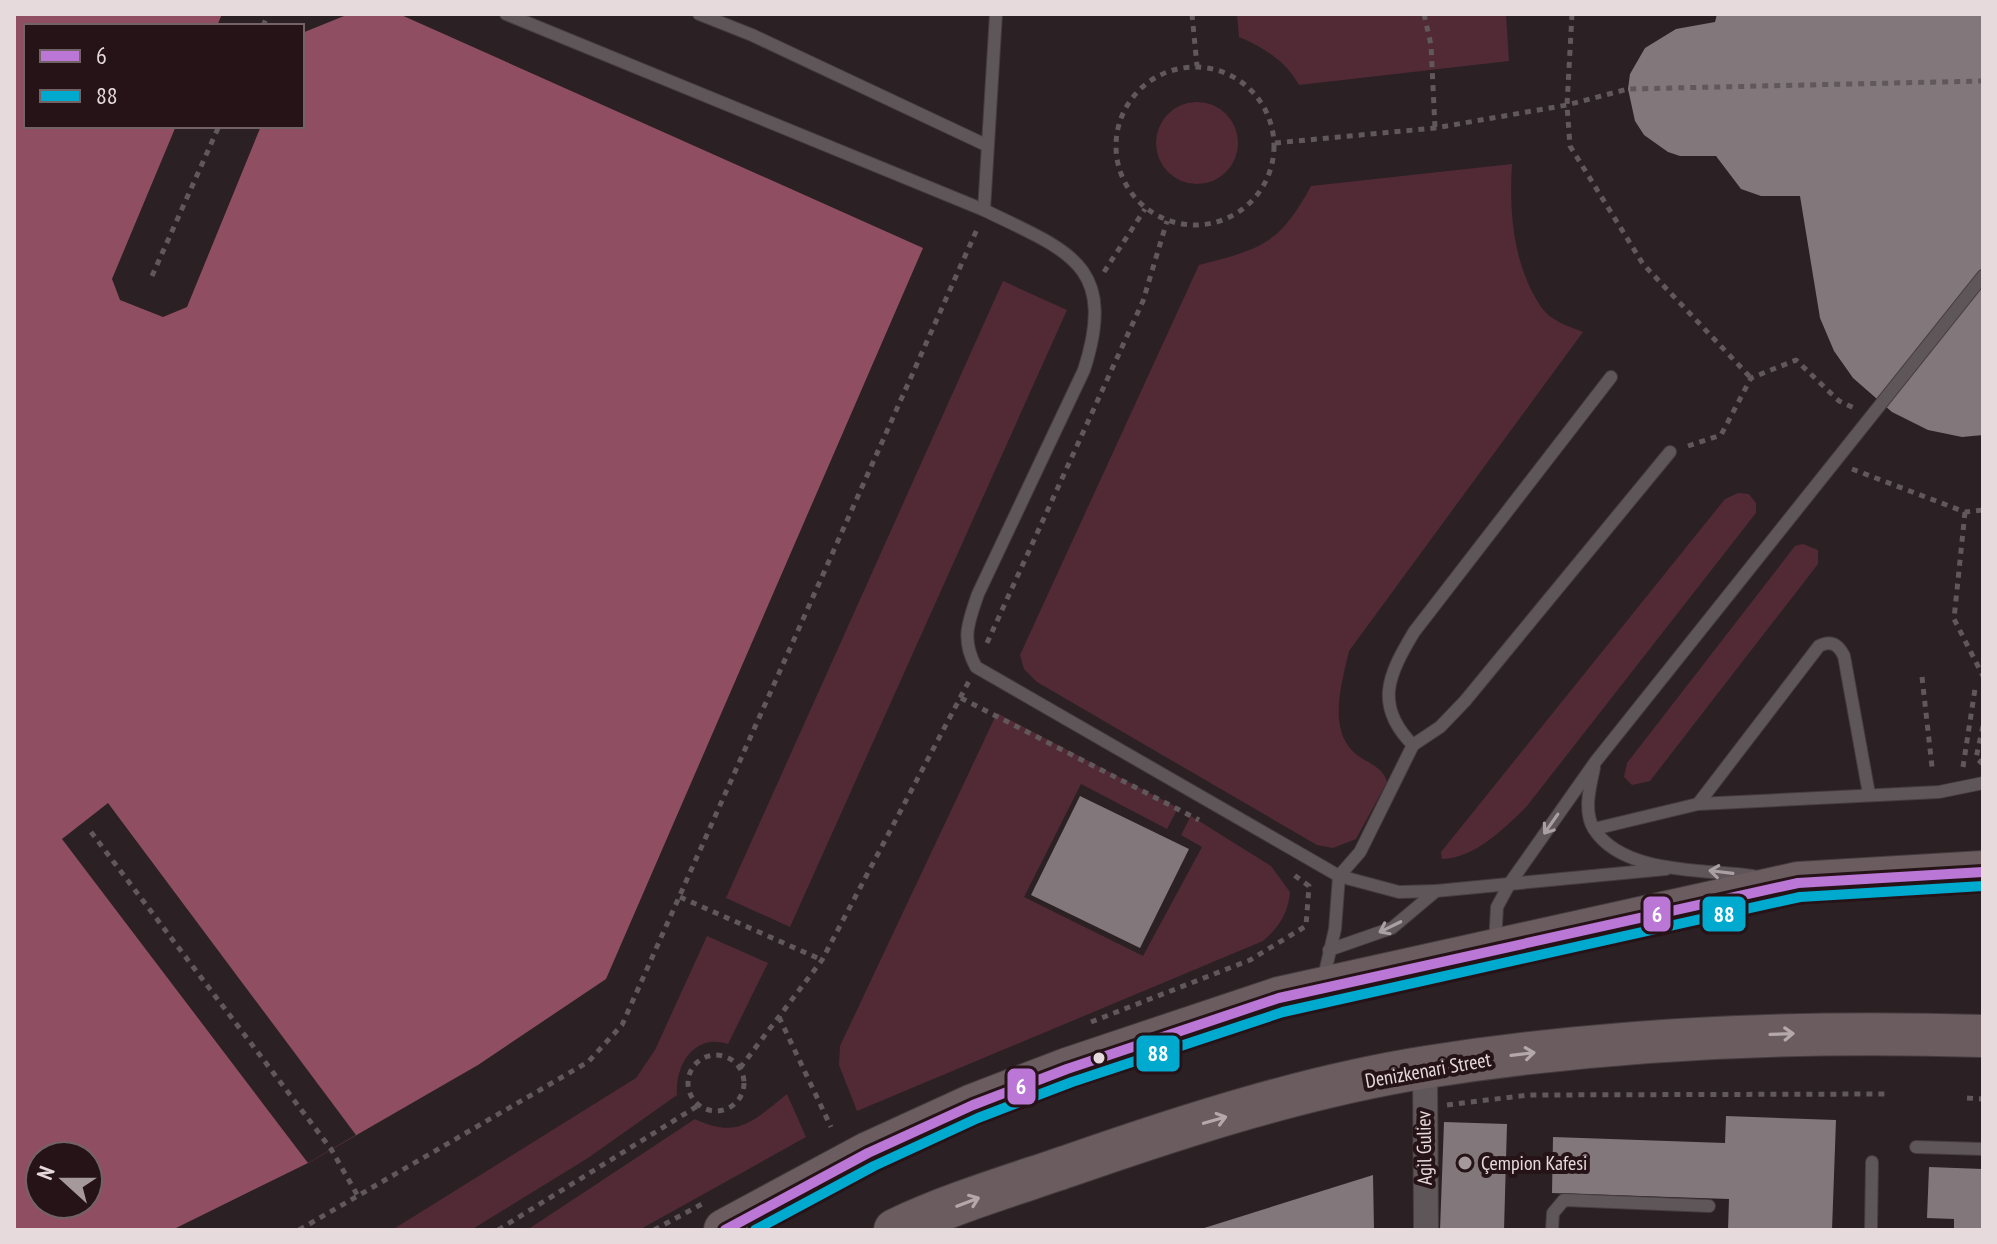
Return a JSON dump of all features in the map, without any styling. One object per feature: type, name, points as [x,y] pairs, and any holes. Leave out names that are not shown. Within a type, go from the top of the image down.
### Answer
[{"type":"highway","points":[[716,1216],[868,1153],[973,1105],[1178,1030],[1325,968],[1494,948],[1798,883],[1983,872]]},
{"type":"highway","name":"Denizkenari Street","points":[[895,1230],[1126,1146],[1331,1087],[1425,1067],[1658,1040],[1787,1034],[1983,1036]]},
{"type":"street","name":"Agil Guliev","points":[[1425,1067],[1426,1230]]},
{"type":"lane","points":[[506,14],[984,210],[1068,255],[1090,278],[1096,307],[1094,337],[1084,370],[978,594],[968,622],[967,649],[976,667],[1339,876],[1399,892],[1666,869],[1713,870],[1798,883]]},
{"type":"lane","points":[[699,14],[752,35],[986,145]]},
{"type":"lane","points":[[984,210],[996,14]]},
{"type":"lane","points":[[1494,948],[1497,907],[1510,883],[1596,761],[1983,276]]},
{"type":"lane","points":[[1413,745],[1397,729],[1387,689],[1392,669],[1414,632],[1611,377]]},
{"type":"lane","points":[[1325,968],[1335,929],[1339,876],[1360,852],[1413,745],[1440,727],[1465,701],[1670,452]]},
{"type":"lane","points":[[1698,804],[1819,646],[1831,643],[1839,646],[1844,656],[1869,794]]},
{"type":"lane","points":[[1596,761],[1588,806],[1594,829],[1619,851],[1666,869]]},
{"type":"lane","points":[[1594,829],[1698,804],[1939,792],[1983,783]]},
{"type":"lane","points":[[1325,968],[1392,928],[1436,891]]},
{"type":"lane","points":[[1916,1147],[1983,1149]]},
{"type":"lane","points":[[1871,1230],[1872,1162]]},
{"type":"lane","points":[[1552,1230],[1553,1213],[1564,1200],[1709,1206]]},
{"type":"path","points":[[1192,14],[1197,66]]},
{"type":"path","points":[[1424,14],[1431,45],[1435,128]]},
{"type":"path","points":[[1572,14],[1567,105],[1570,146],[1643,264],[1751,378]]},
{"type":"path","points":[[1197,66],[1221,70],[1242,81],[1264,109],[1275,143],[1272,165],[1264,186],[1250,203],[1232,217],[1211,224],[1189,226],[1167,221],[1145,209],[1128,191],[1118,168],[1115,144],[1120,119],[1131,97],[1150,80],[1172,69],[1197,66]]},
{"type":"path","points":[[1275,143],[1435,128],[1567,105],[1628,89],[1983,81]]},
{"type":"path","points":[[152,276],[218,128]]},
{"type":"path","points":[[1090,278],[1103,273],[1145,209]]},
{"type":"path","points":[[299,1230],[359,1198],[588,1062],[622,1025],[984,210]]},
{"type":"path","points":[[740,1068],[822,960],[961,698],[1143,301],[1167,221]]},
{"type":"path","points":[[1670,452],[1721,435],[1751,378],[1796,360],[1839,401]]},
{"type":"path","points":[[1848,467],[1965,512],[1983,510]]},
{"type":"path","points":[[1965,512],[1954,619],[1983,676]]},
{"type":"path","points":[[1922,677],[1932,767]]},
{"type":"path","points":[[1963,767],[1975,689]]},
{"type":"path","points":[[961,698],[1208,825]]},
{"type":"path","points":[[1983,726],[1976,758],[1983,764]]},
{"type":"path","points":[[91,832],[331,1149],[359,1198]]},
{"type":"path","points":[[1078,1028],[1250,960],[1306,926],[1309,886],[1287,869]]},
{"type":"path","points":[[680,897],[822,960]]},
{"type":"path","points":[[779,1017],[834,1129],[825,1137]]},
{"type":"path","points":[[716,1055],[734,1061],[740,1068],[744,1085],[731,1107],[715,1111],[699,1105],[692,1098],[689,1079],[698,1062],[716,1055]]},
{"type":"path","points":[[1423,1111],[1469,1100],[1528,1095],[1885,1094]]},
{"type":"path","points":[[1967,1098],[1983,1099]]},
{"type":"path","points":[[498,1230],[699,1105]]},
{"type":"path","points":[[654,1230],[716,1216]]},
{"type":"shaded area","points":[[14,14],[222,14],[218,24],[24,24],[24,128],[175,128],[112,279],[120,300],[163,317],[187,307],[260,128],[304,128],[304,32],[349,14],[399,14],[923,248],[606,979],[478,1065],[308,1163],[172,1230],[14,1230]]},
{"type":"shaded area","points":[[1237,14],[1506,14],[1509,61],[1299,85],[1288,69],[1273,56],[1239,37]]},
{"type":"shaded area","points":[[1197,102],[1213,106],[1226,114],[1234,127],[1238,143],[1234,159],[1226,172],[1213,180],[1197,184],[1181,180],[1168,172],[1160,159],[1156,143],[1160,127],[1168,114],[1181,106]]},
{"type":"shaded area","points":[[1512,164],[1512,219],[1524,274],[1545,312],[1583,332],[1349,651],[1340,694],[1339,723],[1349,747],[1380,770],[1387,782],[1356,839],[1333,848],[1317,845],[1037,682],[1024,669],[1020,655],[1199,265],[1266,242],[1289,221],[1311,186]]},
{"type":"shaded area","points":[[1003,281],[1067,310],[790,927],[726,898]]},
{"type":"shaded area","points":[[1738,493],[1749,494],[1756,503],[1756,513],[1527,806],[1478,848],[1442,859],[1441,852],[1725,499]]},
{"type":"shaded area","points":[[1803,544],[1818,550],[1818,564],[1650,781],[1632,785],[1624,777],[1627,763],[1795,546]]},
{"type":"shaded area","points":[[997,713],[1178,808],[1167,829],[1081,784],[1024,897],[1143,956],[1202,847],[1181,835],[1191,816],[1271,866],[1290,892],[1285,913],[1263,941],[857,1111],[839,1065],[840,1046]]},
{"type":"shaded area","points":[[707,936],[768,963],[728,1044],[705,1043],[689,1054],[679,1073],[677,1095],[588,1158],[471,1230],[392,1230],[636,1078],[655,1050]]},
{"type":"shaded area","points":[[787,1094],[806,1137],[639,1230],[527,1230],[695,1119],[723,1128],[735,1127],[755,1119]]},
{"type":"pier","points":[[108,803],[356,1135],[308,1163],[62,839]]},
{"type":"building","points":[[1717,14],[1983,14],[1983,435],[1962,437],[1928,430],[1892,412],[1853,378],[1834,351],[1820,318],[1800,196],[1761,196],[1741,189],[1716,156],[1680,156],[1668,152],[1644,135],[1635,121],[1628,89],[1630,74],[1645,48],[1676,29],[1715,22]]},
{"type":"building","points":[[1080,796],[1189,849],[1140,948],[1031,895]]},
{"type":"building","points":[[1726,1116],[1836,1120],[1832,1230],[1728,1230],[1729,1199],[1552,1193],[1553,1137],[1725,1143]]},
{"type":"building","points":[[1444,1122],[1507,1124],[1504,1230],[1440,1230]]},
{"type":"building","points":[[1929,1167],[1983,1169],[1983,1230],[1954,1230],[1954,1219],[1927,1218]]},
{"type":"building","points":[[1373,1175],[1374,1230],[1201,1230],[1201,1229]]},
{"type":"transit line","name":"6","points":[[725,1230],[868,1153],[973,1105],[1067,1069],[1279,998],[1798,883],[1983,872]]},
{"type":"transit line","name":"88","points":[[755,1230],[874,1166],[978,1118],[1072,1082],[1283,1012],[1800,897],[1983,886]]},
{"type":"place","name":"Çempion Kafesi","points":[[1465,1163]]}]
